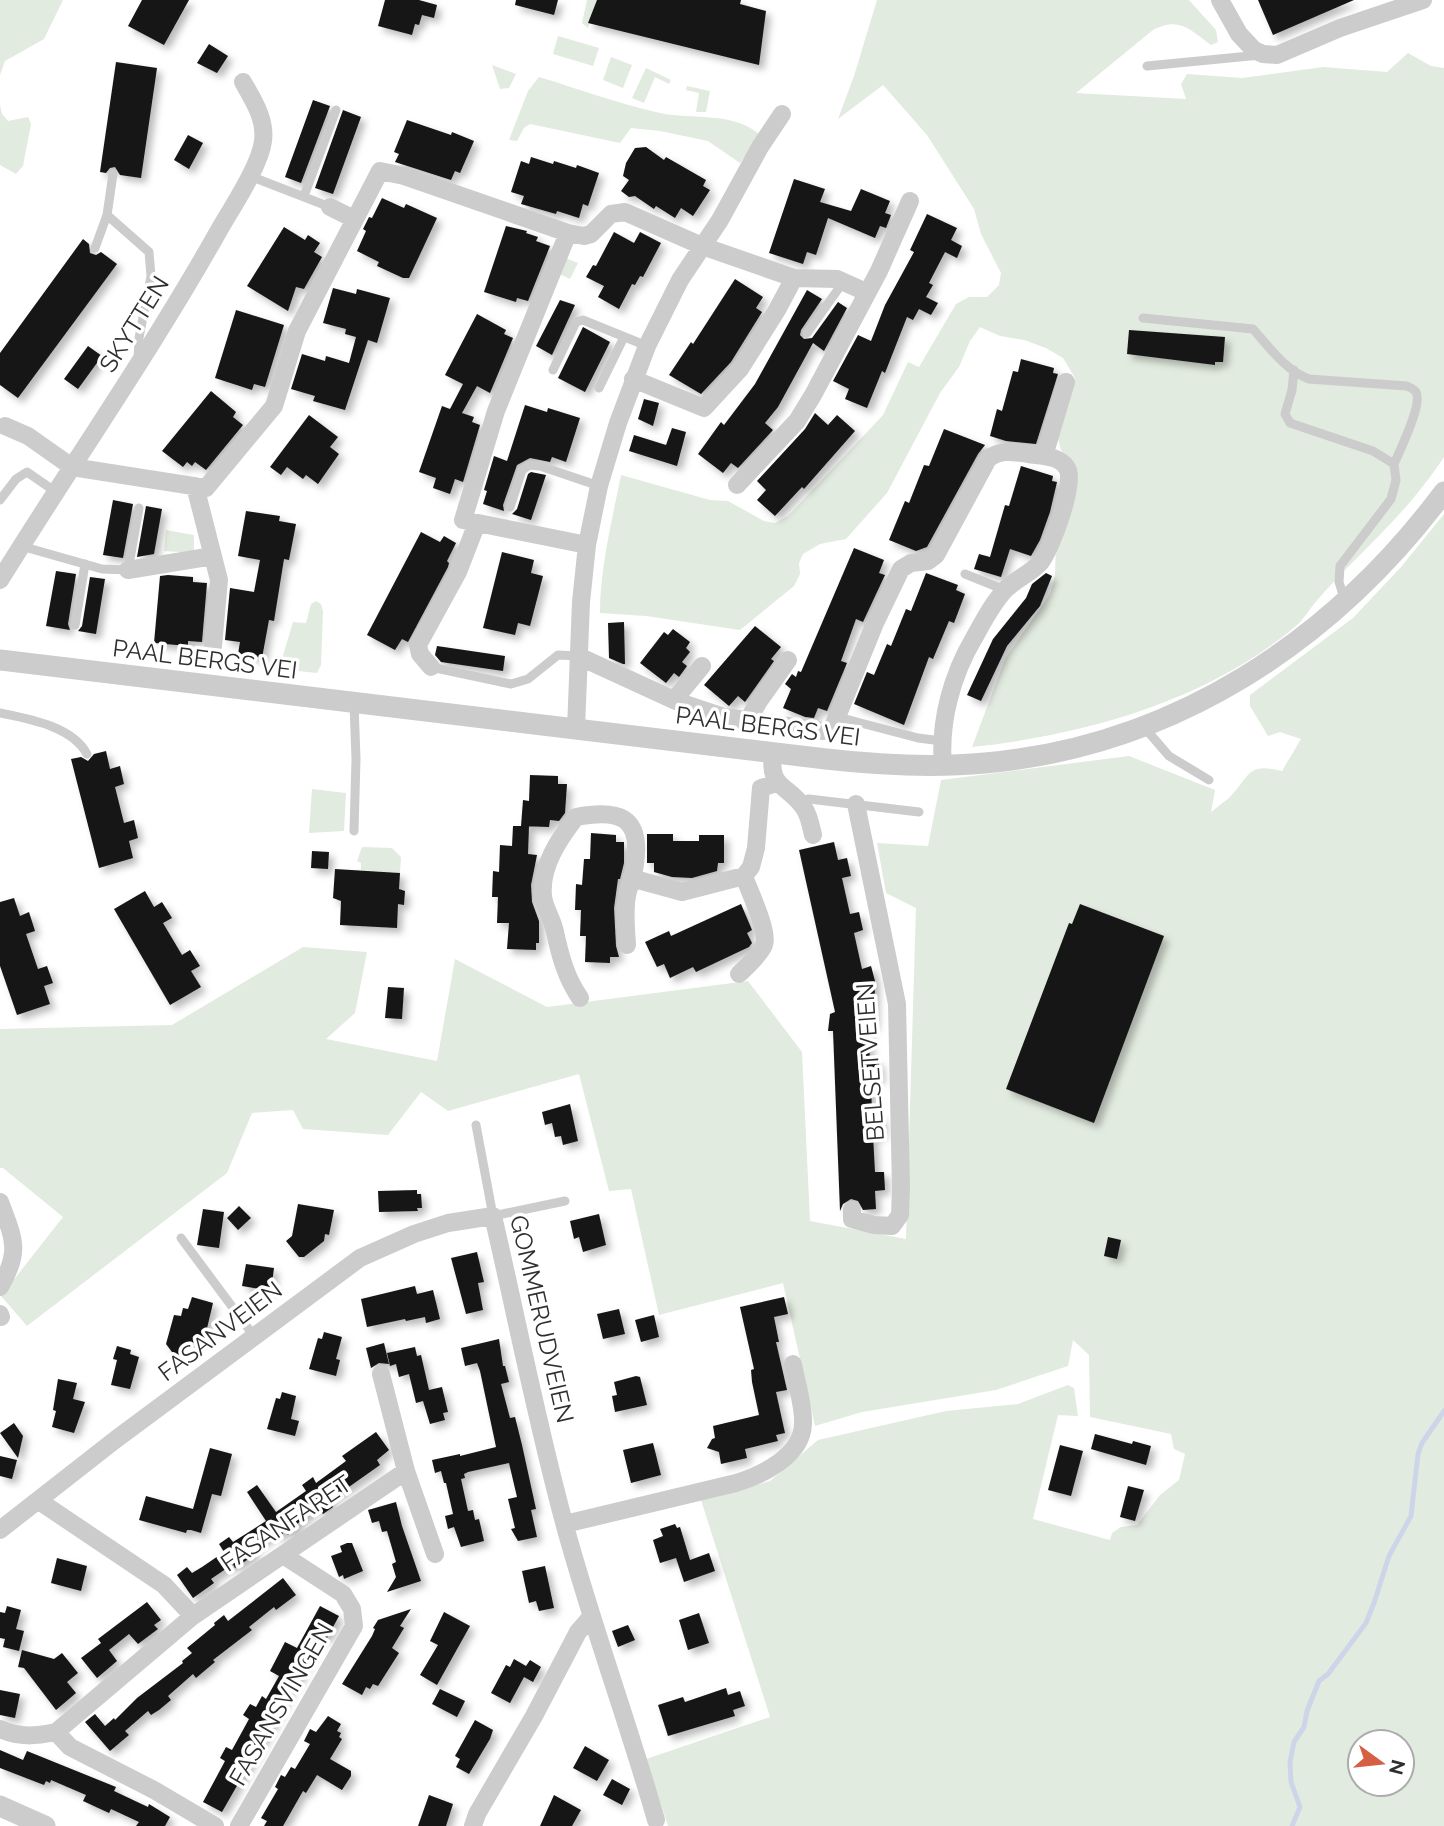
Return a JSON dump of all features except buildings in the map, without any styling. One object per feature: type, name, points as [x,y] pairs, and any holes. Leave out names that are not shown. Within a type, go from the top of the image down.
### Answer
[{"type":"street","points":[[1220,0],[1240,34],[1254,50],[1277,55],[1340,28],[1423,0]]},
{"type":"street","name":"SKYTTEN","points":[[0,580],[138,365],[207,253],[250,176],[263,141],[261,114],[243,82]]},
{"type":"street","points":[[576,729],[578,656],[587,545],[599,486],[633,379],[680,280],[720,220],[760,147],[782,114]]},
{"type":"street","points":[[200,487],[274,405],[297,331],[380,171],[404,176],[568,233],[584,236],[592,234],[611,214],[625,212],[702,246],[794,278],[844,281],[866,292]]},
{"type":"street","points":[[737,485],[797,421],[813,395],[886,258],[910,201]]},
{"type":"street","points":[[330,207],[354,219]]},
{"type":"street","points":[[431,667],[420,654],[418,645],[458,572],[496,411],[568,233]]},
{"type":"street","points":[[633,379],[704,408],[740,369],[794,278]]},
{"type":"street","points":[[1044,456],[1066,382]]},
{"type":"street","points":[[5,426],[28,436],[72,467],[200,487]]},
{"type":"street","points":[[578,656],[674,700],[724,717],[824,731],[832,729],[870,634],[901,569],[911,563],[928,561],[936,555],[988,459],[1007,451],[1058,460],[1068,469],[1070,476],[1063,507],[1040,562],[1005,590],[961,661],[949,699],[942,741],[943,766]]},
{"type":"street","points":[[200,487],[219,580],[213,646]]},
{"type":"street","name":"PAAL BERGS VEI","points":[[0,660],[871,764],[943,766],[986,763],[1046,754],[1112,737],[1176,713],[1224,690],[1303,639],[1346,602],[1387,561],[1444,492]]},
{"type":"street","points":[[470,522],[587,545]]},
{"type":"street","points":[[128,569],[213,556]]},
{"type":"street","points":[[748,720],[788,660]]},
{"type":"street","points":[[674,700],[702,666]]},
{"type":"street","points":[[774,753],[772,766],[777,783],[806,810],[813,835]]},
{"type":"street","points":[[632,878],[682,892],[744,876],[751,867],[756,848],[761,788],[777,783]]},
{"type":"street","name":"BELSETVEIEN","points":[[852,1210],[852,1219],[874,1226],[892,1226],[900,1214],[901,1188],[897,1004],[856,804]]},
{"type":"street","points":[[580,998],[568,975],[554,924],[543,899],[546,868],[576,817],[592,814],[619,817],[634,827],[635,866],[625,917],[627,945]]},
{"type":"street","points":[[739,974],[763,948],[765,941],[764,930],[744,876]]},
{"type":"street","points":[[0,1202],[13,1236],[15,1254],[0,1287]]},
{"type":"street","name":"FASANVEIEN","points":[[0,1530],[360,1258],[414,1234],[448,1223],[493,1216]]},
{"type":"street","name":"GOMMERUDVEIEN","points":[[493,1216],[565,1524],[591,1618],[637,1754],[656,1821]]},
{"type":"street","points":[[565,1524],[736,1483],[773,1468],[799,1441],[803,1424],[793,1364]]},
{"type":"street","points":[[381,1374],[406,1471],[435,1554]]},
{"type":"street","name":"FASANFARET","points":[[193,1616],[406,1471]]},
{"type":"street","points":[[0,1729],[12,1735],[35,1736],[56,1732],[193,1616],[164,1584],[39,1501]]},
{"type":"street","name":"FASANSVINGEN","points":[[239,1826],[354,1626],[352,1609],[343,1594],[283,1555]]},
{"type":"street","points":[[473,1826],[477,1814],[534,1716],[578,1632],[591,1618]]},
{"type":"street","points":[[56,1732],[70,1747],[154,1790],[215,1826]]},
{"type":"street","points":[[0,1806],[45,1826]]},
{"type":"lane","points":[[1147,66],[1264,54]]},
{"type":"lane","points":[[304,197],[336,110]]},
{"type":"lane","points":[[94,248],[107,215],[113,174]]},
{"type":"lane","points":[[250,176],[330,207]]},
{"type":"lane","points":[[107,215],[149,252],[151,276],[139,338],[138,365]]},
{"type":"lane","points":[[807,332],[844,281]]},
{"type":"lane","points":[[1143,318],[1253,329],[1276,355],[1309,379],[1407,386],[1415,390],[1418,395],[1416,409],[1394,464],[1396,480],[1391,499],[1340,566],[1339,582],[1346,602]]},
{"type":"lane","points":[[553,370],[576,323],[583,320],[647,346]]},
{"type":"lane","points":[[598,388],[624,337]]},
{"type":"lane","points":[[1294,370],[1285,414],[1290,423],[1373,451],[1394,464]]},
{"type":"lane","points":[[510,507],[522,470],[529,465],[599,486]]},
{"type":"lane","points":[[0,500],[16,478],[27,471],[56,493]]},
{"type":"lane","points":[[22,546],[102,569],[128,569],[139,508]]},
{"type":"lane","points":[[75,625],[85,564]]},
{"type":"lane","points":[[965,574],[1005,590]]},
{"type":"lane","points":[[431,667],[511,684],[528,679],[558,654],[578,656]]},
{"type":"lane","points":[[354,702],[354,831]]},
{"type":"lane","points":[[0,713],[29,719],[73,736],[82,744],[87,754]]},
{"type":"lane","points":[[838,717],[918,738],[942,741]]},
{"type":"lane","points":[[1143,726],[1169,755],[1209,780]]},
{"type":"lane","points":[[799,801],[809,799],[919,812]]},
{"type":"lane","name":"GOMMERUDVEIEN","points":[[476,1125],[493,1216]]},
{"type":"lane","points":[[493,1216],[565,1200]]},
{"type":"lane","points":[[181,1238],[254,1336]]},
{"type":"shaded area","points":[[0,0],[63,0],[44,39],[5,61],[0,75]]},
{"type":"shaded area","points":[[587,0],[597,0],[588,28],[582,23]]},
{"type":"shaded area","points":[[877,0],[1189,0],[1216,30],[1218,42],[1211,45],[1191,30],[1178,25],[1170,24],[1153,30],[1076,93],[1186,99],[1181,84],[1187,74],[1242,78],[1323,67],[1387,72],[1408,53],[1431,66],[1444,68],[1444,457],[1410,502],[1297,625],[1263,651],[1186,693],[1102,723],[972,747],[1005,659],[1050,594],[1055,575],[1056,543],[1073,465],[1061,450],[1057,435],[1075,378],[1063,358],[1046,348],[1024,340],[1000,336],[980,327],[970,341],[959,367],[940,393],[887,493],[846,539],[820,544],[803,554],[799,563],[800,574],[794,586],[740,630],[646,616],[600,613],[604,561],[621,475],[710,500],[728,501],[764,521],[775,523],[788,516],[883,415],[908,362],[919,367],[956,304],[969,297],[987,297],[999,285],[1001,273],[981,234],[974,209],[927,135],[883,85],[838,119]]},
{"type":"shaded area","points":[[558,36],[599,48],[593,66],[553,54]]},
{"type":"shaded area","points":[[611,57],[632,65],[623,88],[603,80]]},
{"type":"shaded area","points":[[492,65],[516,74],[509,88],[500,89]]},
{"type":"shaded area","points":[[646,68],[671,80],[669,84],[655,77],[644,103],[632,98]]},
{"type":"shaded area","points":[[539,77],[660,113],[738,122],[760,135],[740,163],[708,141],[631,128],[620,143],[530,124],[524,128],[517,141],[509,140],[528,91]]},
{"type":"shaded area","points":[[687,86],[710,91],[706,112],[696,112],[699,93],[686,90]]},
{"type":"shaded area","points":[[0,105],[2,114],[8,121],[28,117],[31,124],[23,166],[16,174],[0,165]]},
{"type":"shaded area","points":[[563,257],[578,263],[570,279],[557,273]]},
{"type":"shaded area","points":[[1444,514],[1444,1826],[668,1826],[646,1759],[770,1717],[701,1500],[770,1481],[818,1440],[946,1411],[1018,1404],[1068,1385],[1074,1388],[1078,1416],[1058,1415],[1033,1519],[1110,1540],[1112,1533],[1121,1527],[1137,1525],[1160,1495],[1179,1480],[1185,1454],[1174,1449],[1171,1434],[1090,1417],[1089,1355],[1073,1340],[1068,1366],[996,1390],[862,1412],[815,1426],[783,1283],[659,1315],[631,1189],[609,1191],[579,1074],[448,1111],[421,1092],[388,1135],[303,1129],[293,1110],[252,1113],[227,1173],[27,1326],[1,1296],[63,1217],[0,1168],[0,1029],[172,1025],[303,947],[367,952],[355,1013],[326,1039],[437,1061],[455,959],[547,1007],[748,981],[802,1052],[810,1221],[906,1239],[916,908],[886,893],[877,843],[928,846],[941,780],[1129,756],[1215,790],[1211,812],[1229,798],[1255,770],[1261,768],[1282,771],[1301,739],[1280,732],[1268,736],[1250,706],[1250,695],[1353,618],[1401,567]]},
{"type":"shaded area","points":[[166,530],[194,535],[194,553],[164,551]]},
{"type":"shaded area","points":[[316,601],[321,604],[323,611],[321,665],[317,673],[279,669],[293,622],[306,623],[311,604]]},
{"type":"shaded area","points":[[312,789],[346,793],[344,831],[309,833]]},
{"type":"shaded area","points":[[362,847],[392,848],[401,857],[400,873],[361,870],[361,863],[357,861]]},
{"type":"waterway","points":[[1292,1826],[1300,1807],[1291,1782],[1290,1762],[1294,1742],[1304,1727],[1307,1711],[1319,1681],[1328,1674],[1366,1623],[1389,1556],[1411,1516],[1418,1454],[1422,1443],[1444,1411]]}]
